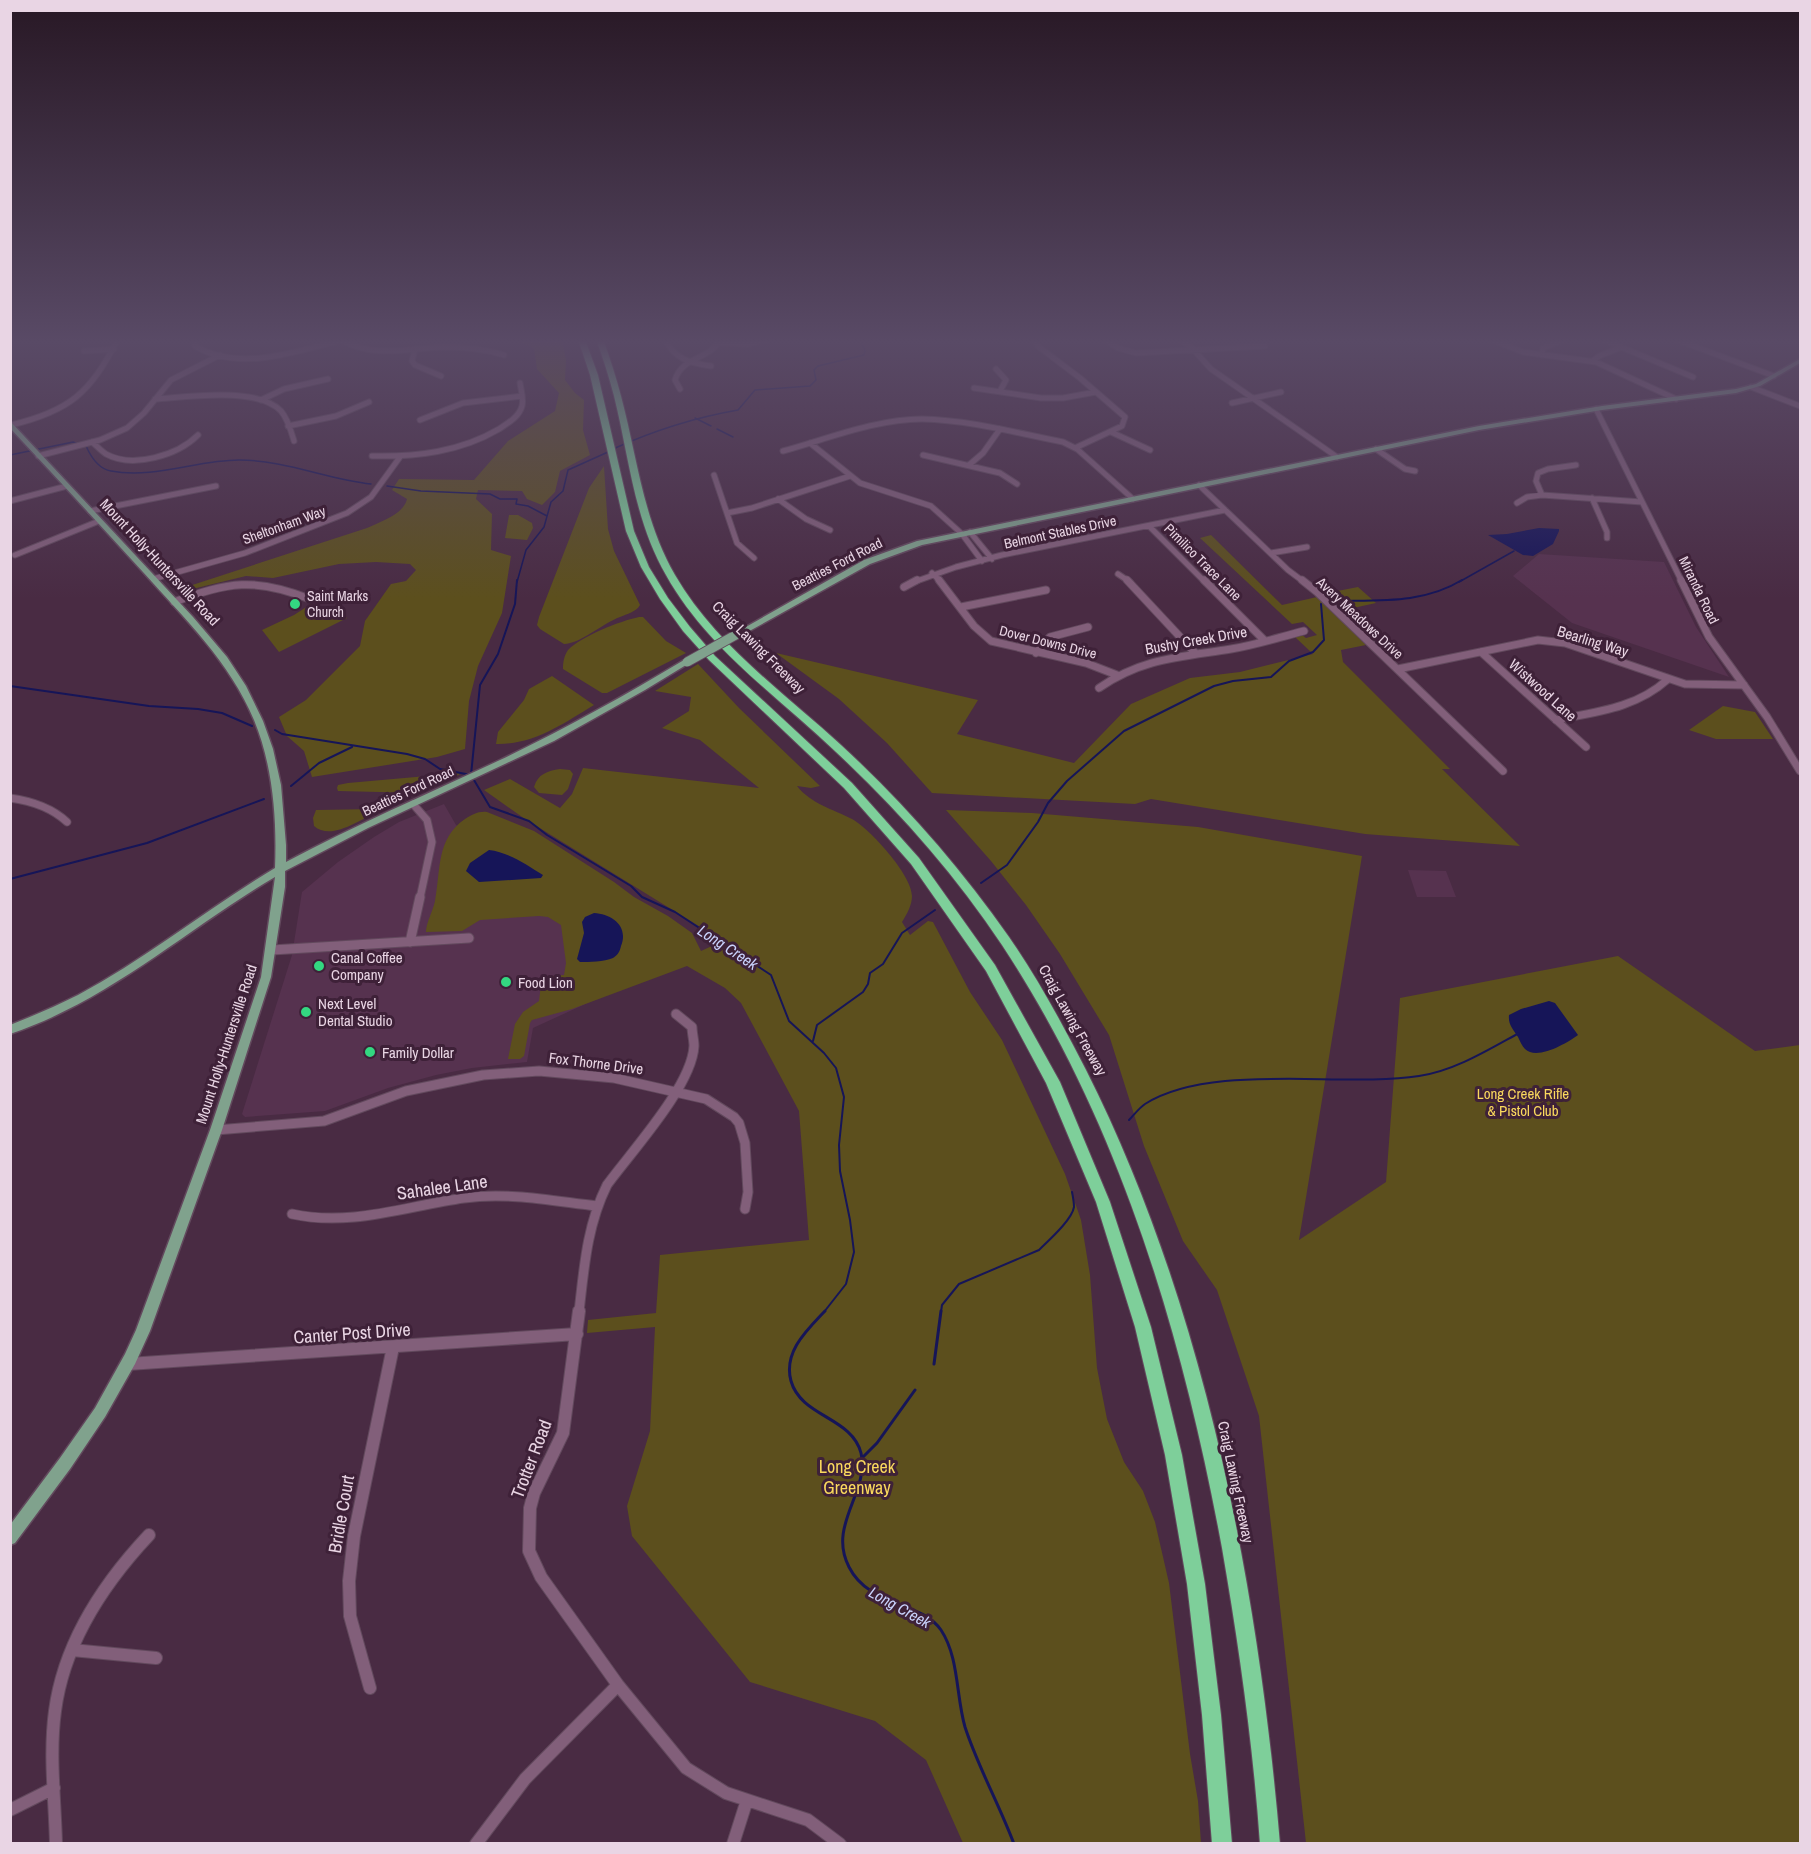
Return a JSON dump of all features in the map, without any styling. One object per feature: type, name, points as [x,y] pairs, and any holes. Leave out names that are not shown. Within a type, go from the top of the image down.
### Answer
[{"type":"highway","points":[[604,426],[623,507],[636,550],[658,593],[704,650],[849,786],[919,866],[963,926],[1017,1011],[1061,1101],[1093,1175],[1125,1270],[1167,1426],[1200,1614],[1213,1728],[1222,1844]]},
{"type":"highway","name":"Craig Lawing Freeway","points":[[623,426],[656,545],[671,576],[690,604],[735,655],[889,797],[951,866],[1032,984],[1080,1070],[1100,1112],[1165,1281],[1214,1464],[1247,1644],[1269,1839]]},
{"type":"main road","name":"Mount Holly-Huntersville Road","points":[[10,1538],[90,1429],[128,1364],[151,1311],[257,1008],[272,950],[281,868],[276,785],[259,721],[242,686],[224,659],[174,602],[12,426]]},
{"type":"main road","name":"Beatties Ford Road","points":[[10,1030],[64,1008],[97,990],[211,912],[281,868],[494,766],[647,686],[867,562],[900,549],[966,533],[1493,426]]},
{"type":"street","points":[[38,456],[92,442],[130,426]]},
{"type":"street","points":[[288,426],[294,441]]},
{"type":"street","points":[[372,456],[400,457],[445,452],[477,441],[503,426]]},
{"type":"street","points":[[783,451],[872,426]]},
{"type":"street","points":[[978,426],[1055,440],[1075,448],[1133,499]]},
{"type":"street","points":[[1075,448],[1122,426]]},
{"type":"street","points":[[1292,426],[1337,457]]},
{"type":"street","name":"Miranda Road","points":[[1604,426],[1702,626],[1775,728],[1800,771]]},
{"type":"street","points":[[969,465],[984,453],[1000,429]]},
{"type":"street","points":[[1111,432],[1150,450]]},
{"type":"street","points":[[92,442],[110,456],[137,459],[183,448],[198,435]]},
{"type":"street","points":[[810,443],[850,476],[870,487],[926,504],[966,533],[992,558]]},
{"type":"street","points":[[1376,449],[1402,467],[1414,471]]},
{"type":"street","points":[[923,455],[1000,472],[1017,484]]},
{"type":"street","name":"Sheltonham Way","points":[[153,579],[245,553],[348,513],[371,497],[400,457]]},
{"type":"street","points":[[1542,495],[1536,481],[1538,473],[1548,469],[1576,465]]},
{"type":"street","points":[[714,475],[736,543],[754,558]]},
{"type":"street","points":[[726,513],[745,510],[850,476]]},
{"type":"street","name":"Avery Meadows Drive","points":[[1199,485],[1271,553],[1317,592],[1503,771]]},
{"type":"street","points":[[10,501],[67,486]]},
{"type":"street","points":[[90,512],[216,486]]},
{"type":"street","points":[[1517,503],[1527,497],[1542,495],[1642,502]]},
{"type":"street","points":[[1592,498],[1607,532],[1607,538]]},
{"type":"street","points":[[778,499],[806,519],[831,530]]},
{"type":"street","name":"Belmont Stables Drive","points":[[904,587],[914,579],[932,573],[992,558],[1224,510]]},
{"type":"street","points":[[15,555],[99,521]]},
{"type":"street","name":"Pimilico Trace Lane","points":[[1149,526],[1265,641]]},
{"type":"street","points":[[966,533],[982,561]]},
{"type":"street","points":[[1271,553],[1307,547]]},
{"type":"street","name":"Dover Downs Drive","points":[[932,573],[980,634],[991,641],[1086,663],[1117,675]]},
{"type":"street","points":[[1118,574],[1130,582],[1196,654]]},
{"type":"street","points":[[174,602],[238,582],[252,582],[310,599]]},
{"type":"street","points":[[961,607],[1046,590]]},
{"type":"street","points":[[1036,653],[1050,637],[1088,627]]},
{"type":"street","name":"Bushy Creek Drive","points":[[1099,688],[1117,675],[1143,663],[1232,649],[1304,631]]},
{"type":"street","name":"Bearling Way","points":[[1398,669],[1538,640],[1565,643],[1667,680],[1701,686],[1744,685]]},
{"type":"street","name":"Wistwood Lane","points":[[1481,652],[1586,747]]},
{"type":"street","points":[[1556,720],[1619,707],[1638,700],[1661,687],[1667,680]]},
{"type":"street","points":[[10,798],[54,810],[67,822]]},
{"type":"street","points":[[410,942],[432,842],[427,820],[413,804]]},
{"type":"street","points":[[272,950],[469,938]]},
{"type":"street","name":"Trotter Road","points":[[676,1014],[691,1026],[695,1040],[692,1056],[657,1121],[607,1184],[597,1206],[585,1259],[563,1433],[534,1493],[530,1508],[529,1551],[541,1577],[618,1685],[686,1768],[726,1793],[808,1820],[840,1844]]},
{"type":"street","name":"Fox Thorne Drive","points":[[216,1130],[324,1121],[406,1091],[459,1079],[511,1072],[590,1074],[674,1091],[717,1104],[739,1123],[746,1143],[748,1192],[745,1209]]},
{"type":"street","name":"Sahalee Lane","points":[[292,1214],[306,1219],[350,1217],[486,1196],[534,1196],[597,1206]]},
{"type":"street","name":"Canter Post Drive","points":[[128,1364],[577,1334]]},
{"type":"street","name":"Bridle Court","points":[[370,1688],[350,1616],[349,1581],[354,1536],[393,1347]]},
{"type":"street","points":[[57,1844],[54,1788],[56,1708],[62,1681],[72,1650],[102,1592],[120,1567],[149,1535]]},
{"type":"street","points":[[72,1650],[156,1658]]},
{"type":"street","points":[[476,1844],[515,1788],[535,1765],[618,1685]]},
{"type":"street","points":[[10,1810],[54,1788]]},
{"type":"street","points":[[733,1844],[747,1800]]},
{"type":"shaded area","points":[[1539,528],[1559,529],[1559,531],[1553,544],[1533,556],[1523,555],[1488,535],[1507,534]]},
{"type":"shaded area","points":[[1539,554],[1664,562],[1696,627],[1729,677],[1572,623],[1513,576]]},
{"type":"shaded area","points":[[444,804],[456,825],[681,960],[533,1028],[527,1062],[472,1068],[436,1075],[388,1088],[325,1111],[245,1117],[242,1114],[292,955],[302,892],[338,862],[374,837],[399,822]]},
{"type":"shaded area","points":[[489,850],[510,856],[543,875],[541,878],[479,882],[466,871],[470,863]]},
{"type":"shaded area","points":[[1408,870],[1446,871],[1456,897],[1417,897]]},
{"type":"shaded area","points":[[594,913],[613,919],[621,927],[623,939],[621,948],[613,958],[580,962],[577,959],[584,933],[582,922],[585,917]]},
{"type":"shaded area","points":[[1549,1001],[1555,1003],[1578,1035],[1552,1050],[1530,1052],[1524,1048],[1511,1027],[1509,1015]]},
{"type":"green space","points":[[532,426],[583,426],[590,455],[560,471],[555,492],[542,505],[527,499],[522,491],[478,490],[476,499],[492,514],[491,550],[511,556],[502,613],[478,666],[469,701],[465,749],[437,757],[312,777],[304,751],[287,736],[279,717],[306,700],[360,646],[365,621],[391,584],[406,581],[416,570],[410,564],[376,562],[339,564],[273,578],[246,576],[180,592],[180,589],[367,528],[385,520],[401,509],[407,499],[392,490],[399,479],[474,480],[508,441]]},
{"type":"green space","points":[[604,466],[608,529],[614,551],[640,605],[634,611],[584,637],[564,644],[537,625],[589,488]]},
{"type":"green space","points":[[509,515],[518,515],[532,523],[533,528],[527,540],[505,538]]},
{"type":"green space","points":[[1211,535],[1282,605],[1317,597],[1366,645],[1341,650],[1343,662],[1450,769],[1442,769],[1520,846],[1365,834],[1151,799],[1135,804],[932,793],[887,743],[839,699],[776,653],[978,700],[957,734],[1074,763],[1131,704],[1190,678],[1240,672],[1313,654],[1295,637],[1302,635],[1306,638],[1317,635],[1303,622],[1292,624],[1200,538]]},
{"type":"green space","points":[[1358,587],[1376,603],[1344,610],[1327,593]]},
{"type":"green space","points":[[311,604],[347,618],[279,652],[262,630]]},
{"type":"green space","points":[[643,617],[666,641],[686,653],[607,693],[602,693],[563,669],[568,650],[574,645],[602,630]]},
{"type":"green space","name":"Long Creek Greenway","points":[[698,664],[739,708],[820,786],[811,788],[797,786],[816,802],[860,824],[898,865],[910,887],[912,896],[902,922],[910,935],[928,921],[933,922],[970,992],[1002,1040],[1065,1174],[1081,1220],[1090,1275],[1097,1368],[1107,1419],[1124,1462],[1143,1491],[1155,1522],[1169,1583],[1198,1801],[1201,1843],[963,1843],[926,1760],[875,1721],[750,1682],[632,1536],[627,1506],[650,1431],[655,1327],[587,1333],[588,1320],[656,1313],[660,1255],[809,1240],[799,1111],[741,1003],[725,988],[687,966],[572,1009],[532,1020],[524,1056],[520,1059],[508,1059],[515,1024],[523,1012],[539,1001],[542,977],[564,975],[566,963],[561,925],[548,917],[539,916],[480,920],[462,931],[426,932],[435,901],[444,845],[456,827],[465,819],[487,812],[534,831],[634,897],[668,916],[692,933],[701,951],[723,941],[525,819],[484,790],[510,779],[560,808],[572,794],[583,768],[759,788],[700,740],[662,728],[689,711],[691,697],[655,691]]},
{"type":"green space","points":[[552,676],[594,705],[560,726],[536,737],[496,744],[498,732],[524,700],[529,689]]},
{"type":"green space","points":[[1723,706],[1755,712],[1773,739],[1716,739],[1689,730]]},
{"type":"green space","points":[[560,769],[570,770],[573,774],[568,789],[562,795],[539,793],[534,787],[538,779],[547,772]]},
{"type":"green space","points":[[461,773],[421,793],[338,791],[337,788],[338,785],[348,783]]},
{"type":"green space","points":[[376,809],[376,813],[345,828],[328,831],[314,826],[313,818],[316,810]]},
{"type":"green space","name":"Long Creek Rifle & Pistol Club","points":[[946,810],[1032,813],[1198,827],[1362,856],[1299,1240],[1386,1182],[1400,998],[1618,956],[1755,1051],[1800,1045],[1800,1843],[1306,1843],[1259,1416],[1217,1290],[1183,1241],[1144,1146],[1109,1035],[1060,954],[1026,905]]},
{"type":"waterway","name":"Long Creek","points":[[613,449],[673,426]]},
{"type":"waterway","points":[[717,429],[733,437]]},
{"type":"waterway","points":[[10,455],[73,442],[78,444]]},
{"type":"waterway","points":[[86,446],[99,465],[111,471],[143,473],[239,460],[289,466],[371,484]]},
{"type":"waterway","name":"Long Creek","points":[[517,582],[526,550],[544,527],[551,502],[563,491],[568,470],[608,452]]},
{"type":"waterway","points":[[387,486],[421,491],[490,494],[500,499],[517,499],[516,504],[528,506],[547,516]]},
{"type":"waterway","points":[[1459,582],[1514,551]]},
{"type":"waterway","name":"Long Creek","points":[[471,775],[480,685],[498,654],[515,604],[517,580]]},
{"type":"waterway","points":[[1335,601],[1416,597],[1447,588],[1462,580]]},
{"type":"waterway","points":[[981,883],[1007,865],[1038,822],[1048,803],[1067,781],[1124,731],[1214,686],[1233,681],[1271,677],[1289,661],[1313,652],[1324,640],[1321,604]]},
{"type":"waterway","points":[[10,686],[149,706],[198,709],[222,713],[252,726]]},
{"type":"waterway","points":[[275,730],[282,734],[407,754],[425,759],[440,769],[471,775]]},
{"type":"waterway","points":[[291,786],[319,763],[352,747]]},
{"type":"waterway","name":"Long Creek","points":[[471,775],[490,807],[529,821],[547,835],[631,886],[642,897],[675,912],[771,975],[789,1021],[824,1053],[836,1068],[844,1097],[839,1145],[840,1171],[854,1252],[846,1284],[824,1312]]},
{"type":"waterway","points":[[10,879],[147,843],[264,799]]},
{"type":"waterway","points":[[813,1041],[817,1025],[863,992],[868,984],[870,973],[883,964],[902,933],[935,910]]},
{"type":"waterway","points":[[1129,1120],[1145,1104],[1173,1091],[1205,1084],[1241,1080],[1353,1080],[1419,1076],[1445,1070],[1519,1033]]},
{"type":"waterway","points":[[941,1312],[942,1305],[959,1284],[1039,1250],[1069,1218],[1074,1207],[1072,1192]]},
{"type":"waterway","name":"Long Creek","points":[[825,1311],[798,1342],[790,1360],[789,1370],[797,1393],[815,1410],[848,1432],[856,1441],[861,1453],[860,1481],[843,1537],[844,1552],[849,1567],[869,1590],[921,1614],[941,1630],[954,1664],[965,1727],[1014,1844]]},
{"type":"waterway","points":[[934,1364],[941,1311]]},
{"type":"waterway","points":[[862,1458],[877,1443],[915,1390]]},
{"type":"place","name":"Saint Marks Church","points":[[295,604]]},
{"type":"place","name":"Canal Coffee Company","points":[[319,966]]},
{"type":"place","name":"Food Lion","points":[[506,982]]},
{"type":"place","name":"Next Level Dental Studio","points":[[306,1012]]},
{"type":"place","name":"Family Dollar","points":[[370,1052]]}]
